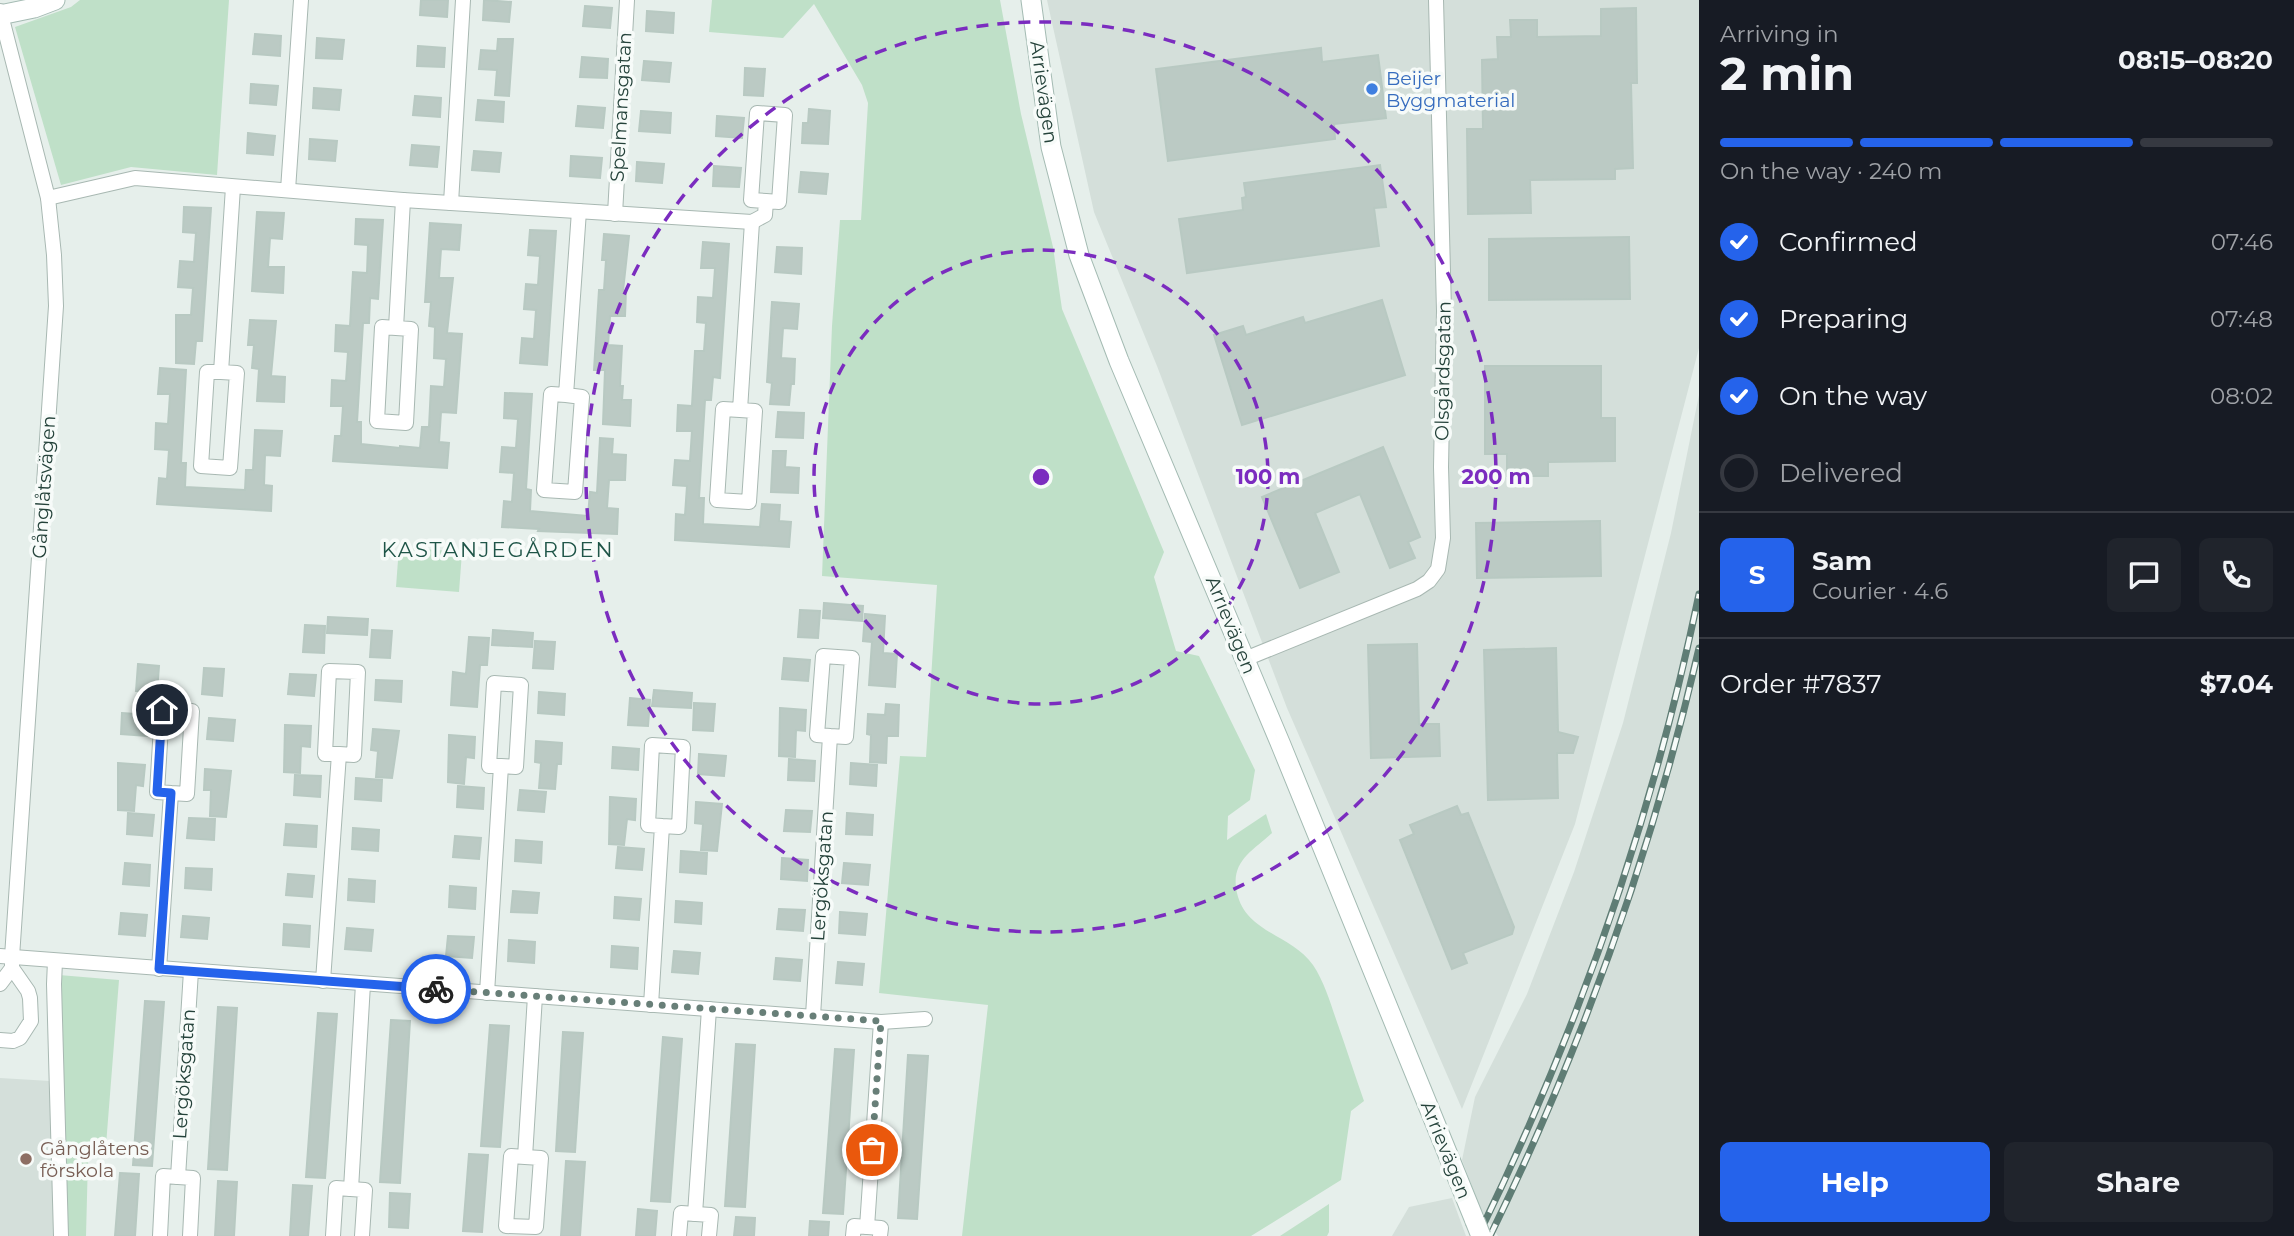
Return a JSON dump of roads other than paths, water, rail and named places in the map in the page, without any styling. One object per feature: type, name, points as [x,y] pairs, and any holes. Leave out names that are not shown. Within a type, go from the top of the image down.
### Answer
[{"type":"main road","points":[[0,14],[34,8],[55,0]]},
{"type":"main road","name":"Arrievägen","points":[[1031,0],[1051,147],[1079,255],[1119,361],[1245,659],[1478,1229]]},
{"type":"street","points":[[288,190],[300,0]]},
{"type":"street","points":[[451,203],[463,0]]},
{"type":"street","name":"Spelmansgatan","points":[[615,214],[627,0]]},
{"type":"street","name":"Olsgårdsgatan","points":[[1245,659],[1417,589],[1429,582],[1438,569],[1443,538],[1441,467],[1444,311],[1436,0]]},
{"type":"street","name":"Gånglåtsvägen","points":[[0,14],[48,198],[56,306],[8,960]]},
{"type":"street","points":[[757,113],[785,114],[779,202],[766,201],[751,200],[757,113]]},
{"type":"street","points":[[48,198],[135,178],[403,200],[752,222],[765,215],[766,201]]},
{"type":"street","points":[[221,372],[233,187]]},
{"type":"street","points":[[397,328],[403,200]]},
{"type":"street","points":[[566,395],[579,211]]},
{"type":"street","points":[[740,410],[752,222]]},
{"type":"street","points":[[382,327],[397,328],[411,329],[406,423],[377,421],[382,327]]},
{"type":"street","points":[[207,372],[221,372],[237,373],[230,468],[201,466],[207,372]]},
{"type":"street","points":[[551,394],[566,395],[582,397],[575,492],[544,490],[551,394]]},
{"type":"street","points":[[723,409],[740,410],[755,411],[749,502],[717,500],[723,409]]},
{"type":"street","name":"Lergöksgatan","points":[[823,656],[852,658],[846,737],[830,736],[817,735],[823,656]]},
{"type":"street","points":[[329,671],[358,672],[354,755],[339,754],[325,754],[329,671]]},
{"type":"street","points":[[494,684],[521,685],[516,767],[501,766],[489,765],[494,684]]},
{"type":"street","points":[[162,710],[192,711],[187,794],[171,793],[157,792],[162,710]]},
{"type":"street","name":"Lergöksgatan","points":[[813,1016],[830,736]]},
{"type":"street","points":[[652,745],[683,747],[679,827],[662,826],[648,825],[652,745]]},
{"type":"street","points":[[323,981],[339,754]]},
{"type":"street","points":[[487,993],[501,766]]},
{"type":"street","points":[[159,969],[171,793]]},
{"type":"street","points":[[651,1004],[662,826]]},
{"type":"street","points":[[8,960],[55,961],[881,1021],[925,1019]]},
{"type":"street","points":[[0,984],[8,960]]},
{"type":"street","points":[[0,1040],[13,1041],[20,1038],[31,1021],[28,991],[8,960]]},
{"type":"street","points":[[55,961],[61,1236]]},
{"type":"street","name":"Lergöksgatan","points":[[178,1177],[191,971]]},
{"type":"street","points":[[351,1189],[363,984]]},
{"type":"street","points":[[525,1157],[535,996]]},
{"type":"street","points":[[695,1214],[709,1009]]},
{"type":"street","points":[[867,1227],[881,1021]]},
{"type":"street","points":[[511,1156],[525,1157],[541,1158],[536,1227],[506,1226],[511,1156]]},
{"type":"street","points":[[160,1236],[163,1176],[193,1178],[190,1236]]},
{"type":"street","points":[[333,1236],[336,1188],[365,1190],[362,1236]]},
{"type":"street","points":[[679,1236],[681,1213],[711,1215],[709,1236]]},
{"type":"street","points":[[853,1236],[854,1226],[881,1228],[880,1236]]},
{"type":"railway","points":[[1478,1236],[1548,1081],[1609,922],[1659,760],[1699,594]]},
{"type":"railway","points":[[1490,1236],[1555,1094],[1611,948],[1659,800],[1699,648]]},
{"type":"place","name":"Beijer Byggmaterial","points":[[1372,89]]},
{"type":"place","name":"Gånglåtens förskola","points":[[26,1159]]},
{"type":"district","name":"KASTANJEGÅRDEN","points":[[498,549]]}]
